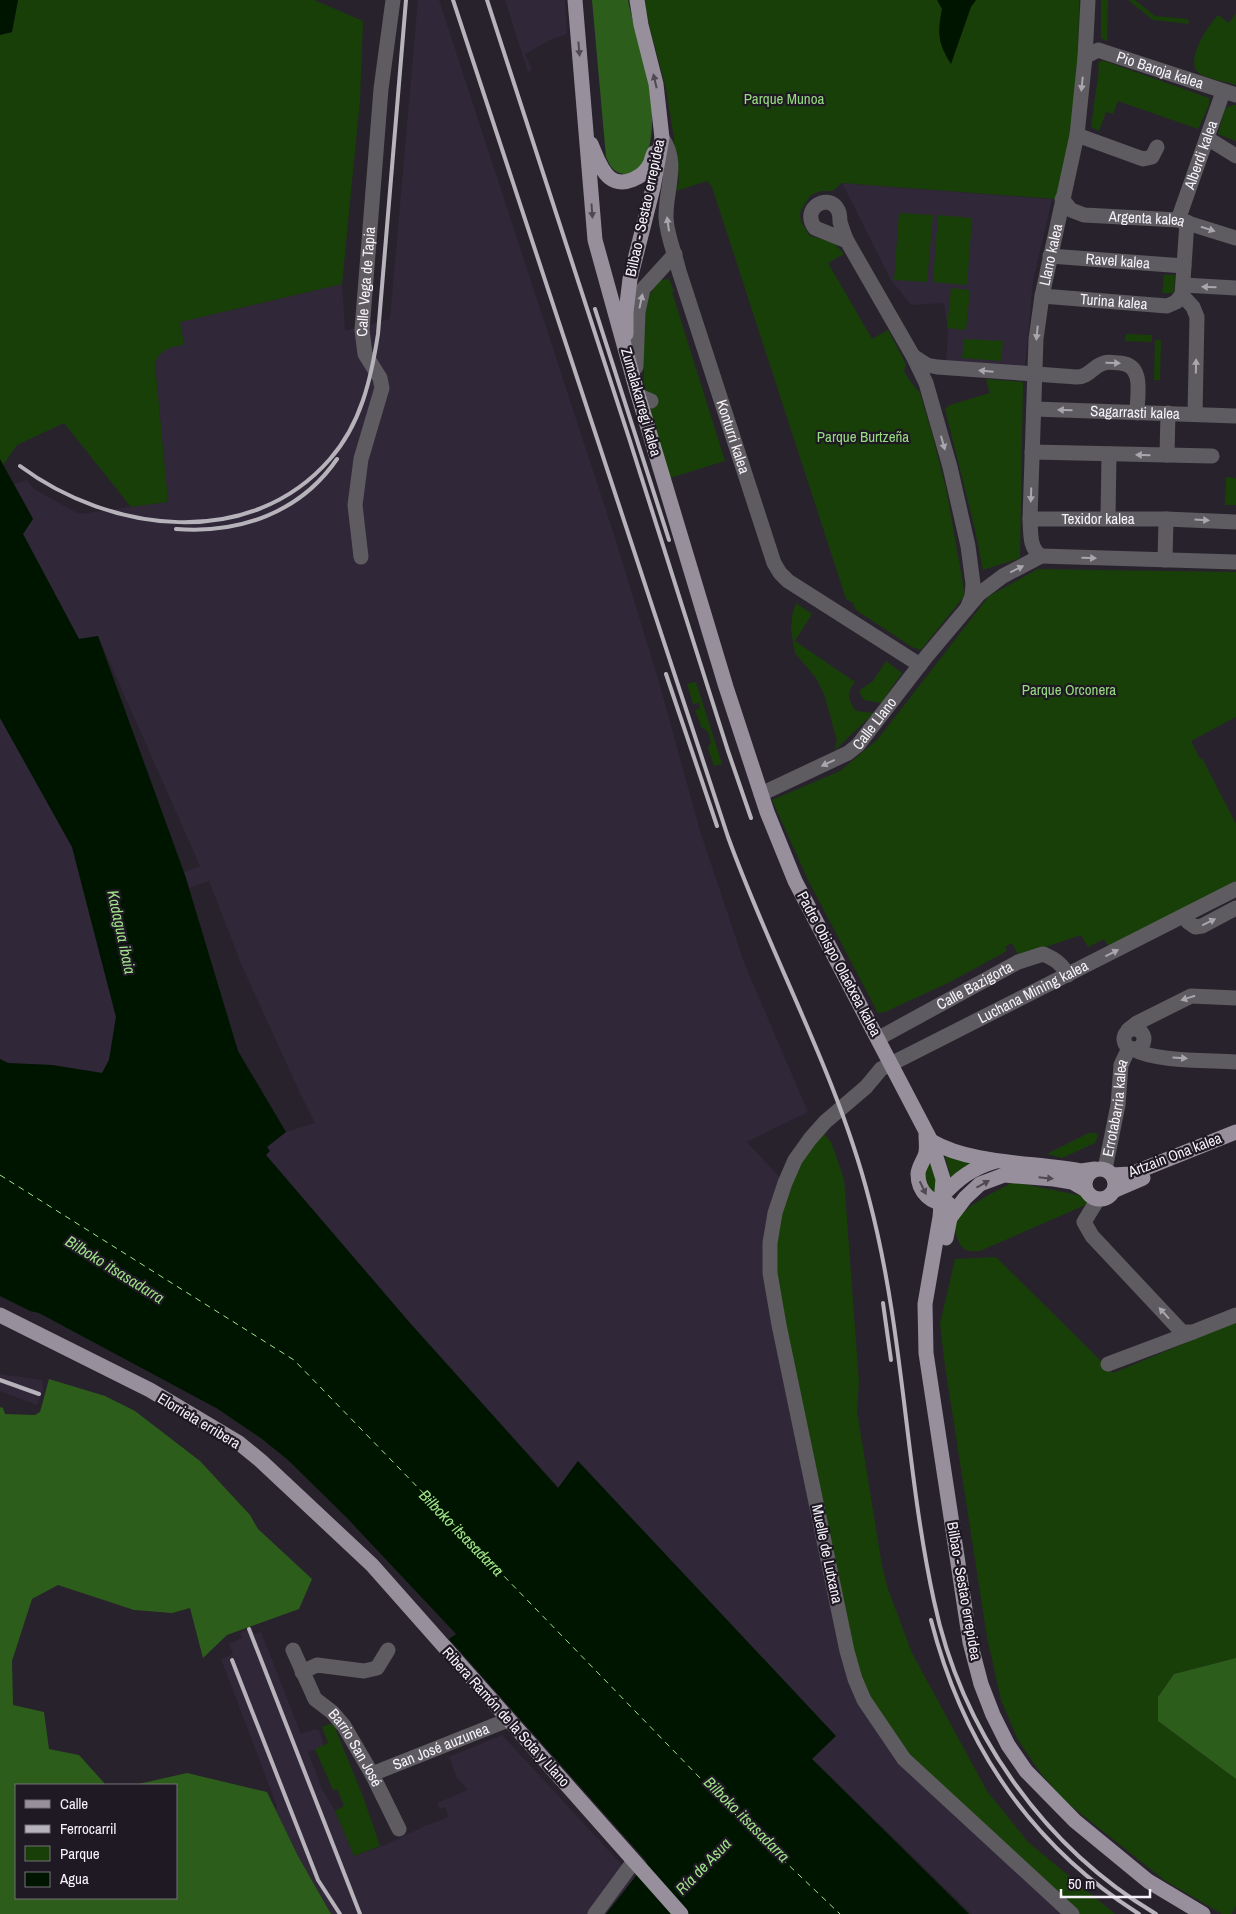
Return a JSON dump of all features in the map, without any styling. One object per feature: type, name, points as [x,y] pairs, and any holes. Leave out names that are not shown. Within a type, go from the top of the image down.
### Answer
[{"type":"main road","name":"Zumalakarregi kalea","points":[[576,0],[595,240],[642,395],[726,687],[761,794]]},
{"type":"main road","name":"Bilbao - Sestao errepidea","points":[[637,0],[641,25],[656,84],[662,134],[653,188],[630,278],[626,333],[642,395]]},
{"type":"main road","points":[[586,134],[600,165],[611,179],[624,183],[637,178],[649,166],[662,134]]},
{"type":"main road","name":"Padre Obispo Olaetxea kalea","points":[[761,794],[795,881],[879,1038],[928,1136],[943,1160],[946,1202]]},
{"type":"main road","name":"Artzain Ona kalea","points":[[928,1136],[944,1149],[973,1156],[1107,1176],[1130,1174],[1236,1132]]},
{"type":"main road","points":[[928,1136],[927,1150],[918,1173],[920,1185],[924,1193],[932,1201],[946,1202],[965,1198],[980,1184],[1004,1175],[1072,1182],[1091,1200]]},
{"type":"main road","name":"Artzain Ona kalea","points":[[1107,1176],[1236,1143]]},
{"type":"main road","points":[[946,1202],[959,1178],[981,1165],[1000,1160]]},
{"type":"main road","points":[[1087,1175],[1107,1176],[1108,1197],[1091,1200],[1085,1185],[1087,1175]]},
{"type":"main road","name":"Bilbao - Sestao errepidea","points":[[946,1202],[926,1353],[970,1642],[981,1684],[992,1715],[1008,1745],[1026,1771],[1075,1821],[1148,1881],[1203,1914]]},
{"type":"main road","name":"Elorrieta erribera","points":[[0,1315],[150,1390],[238,1443],[289,1486],[372,1565]]},
{"type":"main road","name":"Ribera Ramón de la Sota y Llano","points":[[372,1565],[681,1914]]},
{"type":"street","name":"Calle Vega de Tapia","points":[[360,557],[356,505],[361,459],[382,388],[380,378],[365,354],[362,330],[381,89],[393,0]]},
{"type":"street","name":"Llano kalea","points":[[1041,556],[1034,552],[1030,519],[1034,375],[1042,296],[1077,135],[1085,56],[1088,0]]},
{"type":"street","name":"Pio Baroja kalea","points":[[1085,56],[1098,50],[1229,93]]},
{"type":"street","name":"Alberdi kalea","points":[[1183,290],[1182,221],[1207,138],[1229,93]]},
{"type":"street","name":"Konturri kalea","points":[[662,134],[671,161],[671,181],[666,218],[674,254],[774,563],[780,573],[795,585],[920,665]]},
{"type":"street","points":[[1077,135],[1143,159],[1152,157],[1157,148]]},
{"type":"street","points":[[1207,138],[1236,156]]},
{"type":"street","name":"Argenta kalea","points":[[1062,199],[1071,210],[1084,215],[1182,221],[1236,238]]},
{"type":"street","points":[[847,241],[913,356],[930,396],[952,476],[972,571],[972,596],[964,611]]},
{"type":"street","points":[[636,367],[638,312],[643,289],[674,254]]},
{"type":"street","name":"Ravel kalea","points":[[1050,256],[1184,266]]},
{"type":"street","points":[[658,271],[672,269],[679,271]]},
{"type":"street","points":[[1196,414],[1197,317],[1193,306],[1183,290],[1236,288]]},
{"type":"street","name":"Turina kalea","points":[[1042,296],[1167,306],[1176,302],[1183,290]]},
{"type":"street","points":[[913,356],[927,365],[937,367],[1082,377],[1103,363],[1124,363],[1133,368],[1138,376],[1137,413]]},
{"type":"street","points":[[930,396],[930,378],[937,367]]},
{"type":"street","name":"Sagarrasti kalea","points":[[1034,409],[1236,416]]},
{"type":"street","points":[[1167,455],[1168,413]]},
{"type":"street","points":[[1032,452],[1212,456]]},
{"type":"street","points":[[1108,518],[1109,454]]},
{"type":"street","name":"Texidor kalea","points":[[1030,519],[1108,518],[1236,522]]},
{"type":"street","points":[[1165,560],[1166,519]]},
{"type":"street","points":[[964,611],[989,586],[1041,556],[1236,562]]},
{"type":"street","points":[[972,571],[976,577],[982,579],[999,579]]},
{"type":"street","name":"Calle Llano","points":[[761,794],[848,754],[866,736],[964,611]]},
{"type":"street","name":"Luchana Mining kalea","points":[[881,1069],[1236,889]]},
{"type":"street","points":[[1185,915],[1188,922],[1195,927],[1202,926],[1236,908]]},
{"type":"street","name":"Calle Bazigorta","points":[[879,1038],[1030,957],[1043,954],[1054,959],[1062,965],[1068,975]]},
{"type":"street","name":"Errotabarria kalea","points":[[1107,1176],[1118,1105],[1121,1064],[1131,1049],[1142,1046],[1144,1037],[1138,1030],[1128,1030],[1137,1023],[1191,996],[1236,998]]},
{"type":"street","points":[[1131,1049],[1141,1054],[1163,1057],[1236,1062]]},
{"type":"street","name":"Muelle de Lutxana","points":[[881,1069],[866,1087],[825,1122],[795,1160],[775,1213],[770,1243],[770,1273],[847,1651],[855,1679],[864,1700],[904,1759],[1072,1914]]},
{"type":"street","points":[[1091,1200],[1084,1222],[1092,1236],[1174,1325],[1182,1332],[1193,1332]]},
{"type":"street","points":[[1108,1364],[1236,1314]]},
{"type":"street","name":"Barrio San José","points":[[293,1650],[315,1699],[332,1712],[344,1726],[372,1774],[398,1829]]},
{"type":"street","points":[[302,1672],[317,1665],[364,1671],[377,1668],[388,1650]]},
{"type":"street","name":"San José auzunea","points":[[372,1774],[508,1720]]},
{"type":"street","points":[[595,1914],[637,1865]]},
{"type":"shaded area","points":[[418,0],[439,0],[616,541],[661,689],[700,831],[745,965],[808,1112],[747,1142],[785,1183],[864,1700],[1072,1914],[972,1914],[812,1759],[835,1736],[577,1462],[559,1488],[410,1323],[265,1154],[267,1147],[286,1132],[315,1123],[242,966],[209,881],[189,888],[184,872],[200,866],[98,636],[79,639],[23,534],[33,518],[14,484],[27,480],[34,489],[79,514],[168,502],[155,363],[159,354],[169,347],[184,344],[180,322],[342,284],[345,331],[390,319]]},
{"type":"shaded area","points":[[505,0],[565,0],[567,34],[550,40],[525,54],[532,69],[528,72]]},
{"type":"shaded area","points":[[842,183],[1052,199],[1033,281],[1025,366],[946,362],[948,334],[944,303],[911,305],[891,280]]},
{"type":"shaded area","points":[[0,718],[72,847],[116,1017],[109,1060],[102,1073],[52,1065],[8,1063],[0,1059]]},
{"type":"shaded area","points":[[0,1374],[42,1380],[43,1391],[37,1405],[0,1391]]},
{"type":"shaded area","points":[[252,1628],[254,1634],[261,1632],[301,1734],[315,1729],[319,1731],[323,1742],[322,1747],[308,1752],[322,1789],[335,1811],[354,1856],[385,1845],[449,1817],[445,1807],[440,1809],[437,1803],[468,1790],[457,1778],[449,1757],[502,1735],[634,1878],[606,1914],[331,1914],[298,1856],[276,1811],[277,1806],[221,1659],[233,1654],[229,1644],[242,1638],[240,1633]]},
{"type":"green space","points":[[18,0],[314,0],[363,21],[360,100],[342,284],[180,322],[184,345],[163,352],[155,363],[168,502],[131,507],[64,423],[17,445],[3,465],[0,459],[0,35],[12,32]]},
{"type":"green space","points":[[592,0],[628,0],[646,68],[651,94],[651,132],[646,159],[638,171],[633,173],[624,174],[617,172],[612,168],[606,157]]},
{"type":"green space","name":"Parque Munoa","points":[[644,0],[1079,0],[1074,100],[1067,150],[1056,199],[842,183],[832,191],[821,191],[811,195],[800,213],[801,222],[810,236],[833,242],[844,254],[828,263],[872,339],[888,330],[906,364],[904,371],[920,393],[932,434],[946,488],[965,595],[921,650],[912,647],[856,610],[853,603],[846,599],[712,187],[707,181],[676,191],[679,181],[678,170],[673,157],[674,139],[666,88]]},
{"type":"green space","points":[[1101,0],[1108,0],[1107,41],[1101,38]]},
{"type":"green space","points":[[1128,0],[1135,0],[1155,16],[1188,19],[1189,24],[1153,20]]},
{"type":"green space","points":[[1236,13],[1236,85],[1202,75],[1196,70],[1194,63],[1198,45],[1218,15],[1229,23]]},
{"type":"green space","points":[[1102,60],[1209,98],[1209,105],[1198,129],[1118,101],[1113,114],[1106,112],[1099,131],[1091,127],[1099,70],[1098,64]]},
{"type":"green space","points":[[1236,105],[1236,141],[1218,134],[1225,108]]},
{"type":"green space","points":[[899,213],[933,215],[927,282],[894,280]]},
{"type":"green space","points":[[938,215],[972,218],[967,285],[933,282]]},
{"type":"green space","points":[[1164,275],[1175,275],[1174,293],[1162,293]]},
{"type":"green space","points":[[669,279],[725,461],[670,478],[645,394],[644,382],[644,319],[648,297],[660,280]]},
{"type":"green space","points":[[951,288],[970,290],[966,330],[947,328]]},
{"type":"green space","points":[[1126,334],[1152,335],[1152,342],[1125,341]]},
{"type":"green space","points":[[964,339],[1003,341],[1001,361],[962,358]]},
{"type":"green space","points":[[1155,340],[1161,340],[1160,380],[1154,380]]},
{"type":"green space","points":[[986,379],[1023,382],[1020,558],[983,570],[974,525],[945,409],[950,405],[990,393]]},
{"type":"green space","points":[[1226,477],[1236,478],[1236,505],[1225,505]]},
{"type":"green space","name":"Parque Orconera","points":[[1038,569],[1236,572],[1236,717],[1191,741],[1200,759],[1202,758],[1236,824],[1236,883],[1110,949],[1104,939],[1088,947],[1081,935],[1019,956],[1012,943],[1005,947],[1007,951],[950,982],[885,1012],[878,1013],[808,880],[772,800],[840,771],[877,740],[989,596]]},
{"type":"green space","points":[[796,603],[812,614],[795,641],[855,682],[850,689],[849,696],[851,704],[856,711],[874,713],[834,751],[837,741],[825,697],[816,678],[795,653],[791,630],[792,616]]},
{"type":"green space","points":[[886,661],[902,673],[881,703],[864,700],[860,690],[873,681]]},
{"type":"green space","points":[[696,682],[722,764],[714,766],[708,748],[711,742],[709,735],[702,728],[695,710],[700,709],[699,703],[693,704],[687,684]]},
{"type":"green space","points":[[818,1127],[831,1142],[844,1179],[859,1382],[857,1411],[882,1566],[888,1589],[912,1653],[987,1791],[1028,1842],[1115,1914],[1072,1914],[904,1759],[864,1700],[770,1273],[775,1213]]},
{"type":"green space","points":[[1089,1133],[1096,1133],[1098,1136],[1095,1143],[1062,1158],[1047,1154]]},
{"type":"green space","points":[[945,1156],[982,1161],[951,1179]]},
{"type":"green space","points":[[932,1158],[937,1175],[937,1197],[929,1189],[925,1179],[926,1168]]},
{"type":"green space","points":[[1013,1182],[1088,1197],[1090,1203],[980,1251],[964,1249],[955,1231],[958,1218],[971,1206]]},
{"type":"green space","points":[[996,1257],[1113,1373],[1236,1322],[1236,1658],[1174,1674],[1158,1697],[1158,1721],[1236,1779],[1236,1906],[1232,1914],[1222,1914],[1164,1880],[1065,1801],[1042,1775],[1018,1740],[1001,1700],[987,1637],[940,1324],[955,1259]]},
{"type":"green space","points":[[49,1379],[105,1396],[135,1411],[200,1461],[250,1515],[258,1529],[312,1579],[299,1609],[227,1635],[203,1658],[190,1608],[172,1613],[134,1610],[58,1585],[32,1599],[12,1661],[13,1705],[44,1712],[49,1749],[79,1755],[105,1784],[15,1784],[15,1899],[178,1899],[178,1784],[138,1784],[187,1773],[267,1792],[298,1856],[331,1914],[0,1914],[0,1407],[3,1408],[5,1414],[35,1415],[40,1412]]},
{"type":"green space","points":[[1236,1658],[1236,1779],[1158,1721],[1158,1697],[1174,1674]]},
{"type":"green space","points":[[333,1723],[364,1799],[380,1846],[354,1856],[335,1811],[344,1806],[337,1789],[333,1790],[315,1749],[328,1743],[322,1727]]},
{"type":"water","points":[[0,0],[18,0],[12,32],[0,35]]},
{"type":"water","points":[[937,0],[976,0],[971,7],[951,64],[941,44],[939,25],[942,9]]},
{"type":"water","points":[[0,459],[33,519],[23,534],[79,639],[98,636],[185,875],[238,1051],[286,1132],[267,1147],[270,1151],[266,1155],[410,1323],[558,1488],[578,1461],[836,1736],[812,1759],[969,1914],[606,1914],[647,1862],[449,1639],[456,1634],[347,1518],[288,1460],[262,1439],[218,1409],[39,1313],[30,1311],[0,1296],[0,1059],[8,1063],[52,1065],[102,1073],[109,1060],[116,1017],[72,847],[0,718]]},
{"type":"ferry route","points":[[0,1175],[294,1360],[736,1815],[840,1914]]},
{"type":"railway","points":[[20,466],[56,489],[95,506],[137,517],[179,522],[220,519],[260,508],[297,488],[330,459],[350,431],[357,416],[368,384],[378,334],[406,0]]},
{"type":"railway","points":[[453,0],[728,837],[745,882],[822,1062],[856,1153],[881,1249],[890,1299],[924,1551],[934,1601],[947,1649],[964,1695],[986,1739],[1013,1781],[1043,1820],[1077,1855],[1115,1887],[1156,1914]]},
{"type":"railway","points":[[487,0],[751,818]]},
{"type":"railway","points":[[595,309],[669,540]]},
{"type":"railway","points":[[176,529],[223,528],[266,516],[286,506],[305,493],[322,478],[337,459]]},
{"type":"railway","points":[[666,674],[717,826]]},
{"type":"railway","points":[[883,1303],[891,1360]]},
{"type":"railway","points":[[0,1380],[39,1394]]},
{"type":"railway","points":[[931,1620],[945,1666],[962,1709],[982,1749],[1006,1788],[1033,1823],[1065,1856],[1100,1886],[1139,1914]]},
{"type":"railway","points":[[249,1629],[360,1914]]},
{"type":"railway","points":[[232,1660],[318,1880],[340,1914]]},
{"type":"park label","name":"Parque Burtzeña","points":[[863,437]]},
{"type":"water label","name":"Kadagua ibaia","points":[[122,932]]},
{"type":"water label","name":"Bilboko itsasadarra","points":[[115,1269]]},
{"type":"water label","name":"Bilboko itsasadarra","points":[[458,1535]]},
{"type":"water label","name":"Bilboko itsasadarra","points":[[747,1819]]},
{"type":"water label","name":"Ría de Asua","points":[[703,1866]]}]
